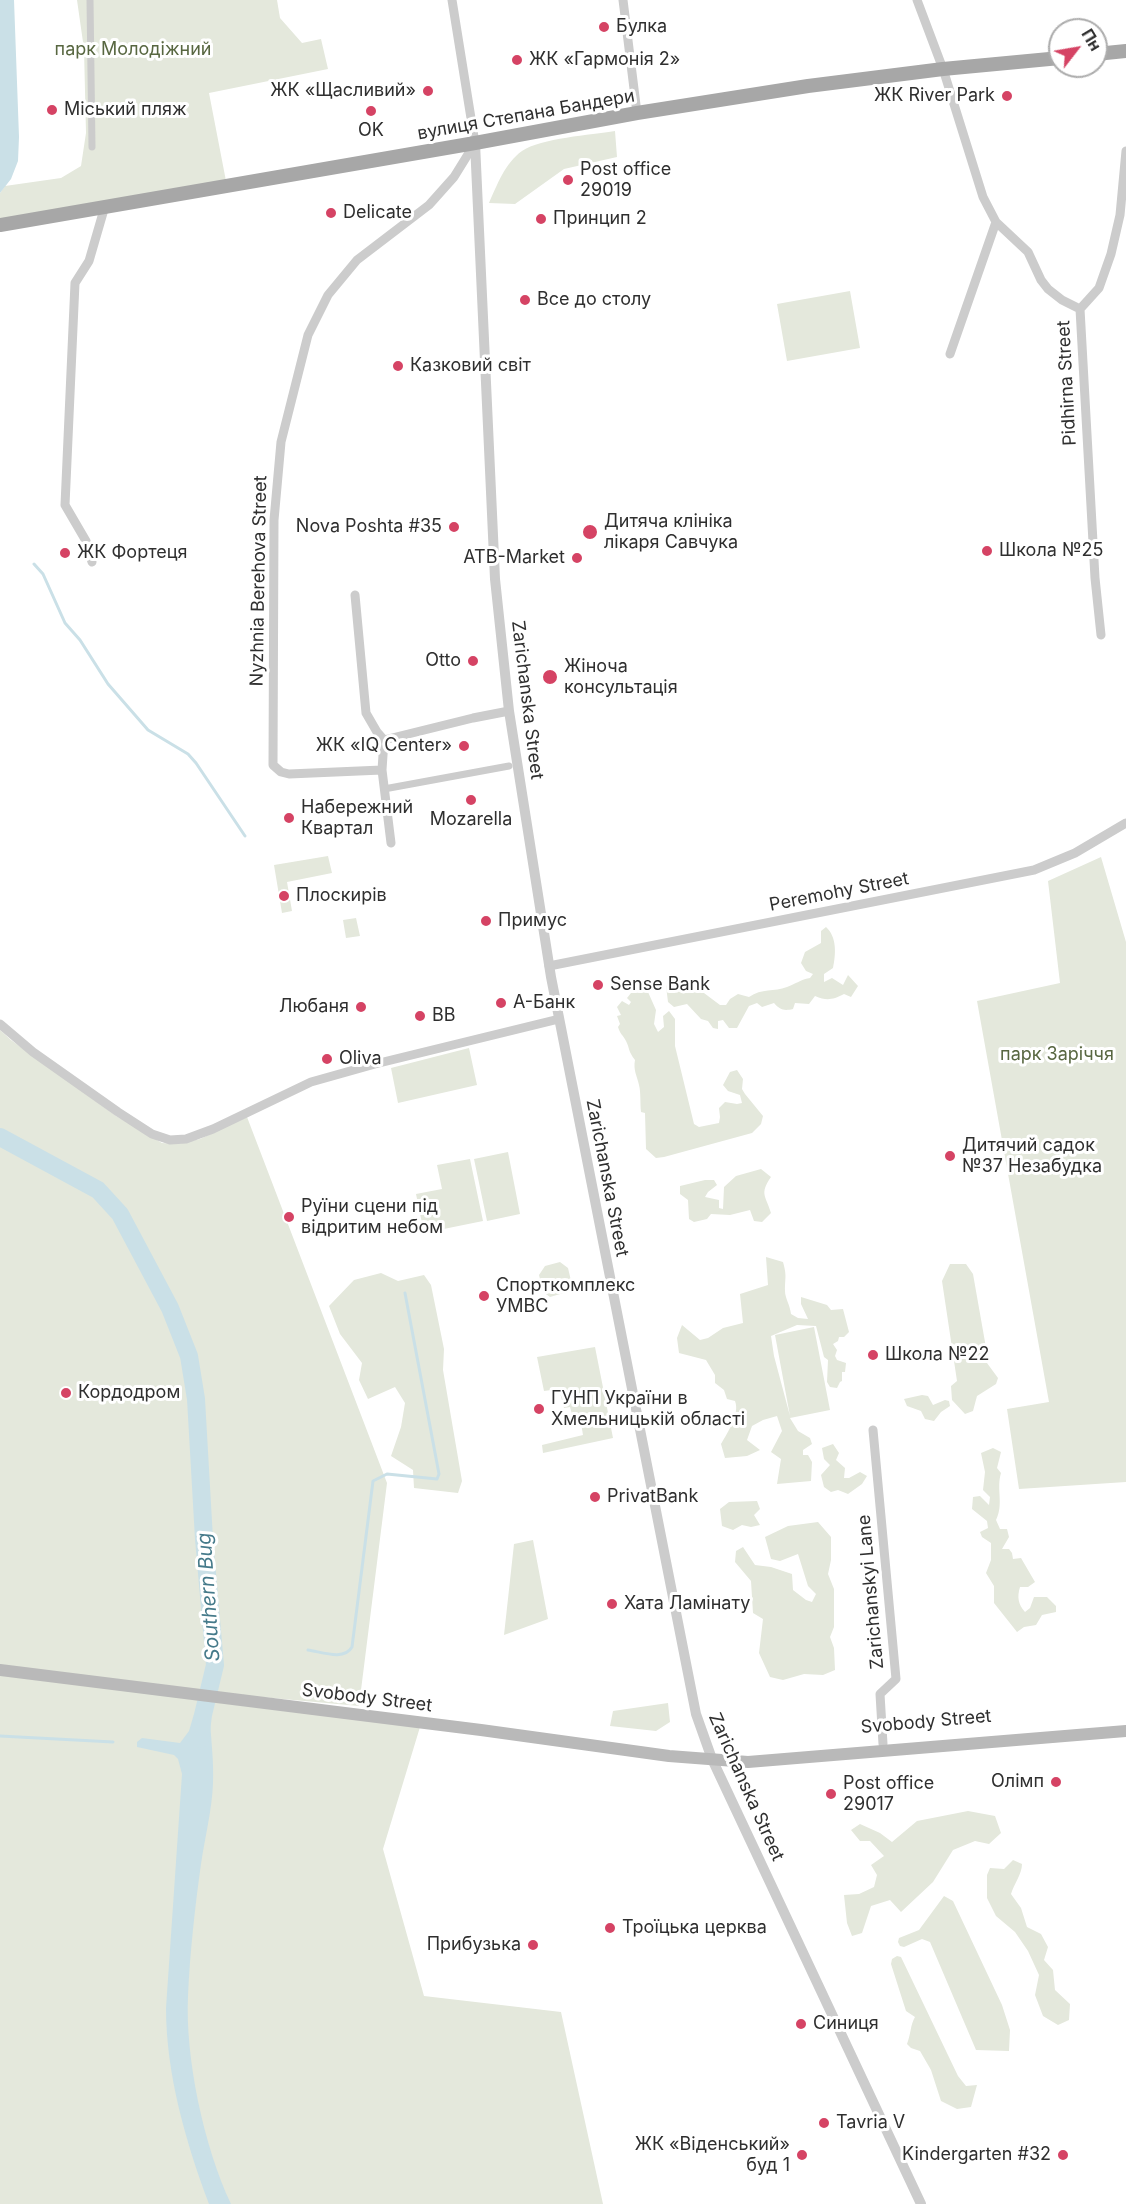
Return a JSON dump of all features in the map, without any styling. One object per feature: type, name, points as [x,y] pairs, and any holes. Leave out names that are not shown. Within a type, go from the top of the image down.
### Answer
[{"type":"main road","points":[[1108,53],[1126,51]]},
{"type":"main road","name":"вулиця Степана Бандери","points":[[0,225],[637,113],[808,86],[943,69],[1048,59]]},
{"type":"main road","name":"Svobody Street","points":[[0,1671],[669,1756],[730,1760],[746,1755],[1126,1731]]},
{"type":"main road","name":"Svobody Street","points":[[1014,1737],[1126,1724]]},
{"type":"street","points":[[90,0],[92,147]]},
{"type":"street","points":[[452,0],[475,143]]},
{"type":"street","points":[[623,0],[637,113]]},
{"type":"street","name":"Pidhirna Street","points":[[917,0],[943,69],[983,197],[996,222],[1028,252],[1048,290],[1080,309],[1095,578],[1101,635]]},
{"type":"street","name":"Zarichanska Street","points":[[475,143],[495,579],[509,711],[549,966],[696,1714],[712,1759],[921,2204]]},
{"type":"street","name":"Nyzhnia Berehova Street","points":[[382,770],[300,775],[281,772],[273,765],[274,520],[281,442],[308,335],[328,294],[357,260],[429,205],[454,177],[475,143]]},
{"type":"street","points":[[1080,309],[1099,288],[1111,254],[1120,215],[1126,151]]},
{"type":"street","points":[[92,562],[86,541],[65,505],[75,283],[89,261],[105,206]]},
{"type":"street","points":[[950,354],[996,222]]},
{"type":"street","points":[[355,595],[366,713],[384,740],[382,770],[391,843]]},
{"type":"street","points":[[384,740],[509,711]]},
{"type":"street","points":[[384,789],[509,766]]},
{"type":"street","name":"Peremohy Street","points":[[549,966],[1034,870],[1075,853],[1126,823]]},
{"type":"street","points":[[0,1024],[33,1052],[118,1112],[152,1134],[170,1140],[186,1139],[213,1129],[311,1082],[559,1019]]},
{"type":"street","name":"Zarichanskyi Lane","points":[[873,1430],[896,1679],[880,1694],[888,1746]]},
{"type":"green space","name":"парк Молодіжний","points":[[77,0],[277,0],[280,18],[302,43],[321,39],[328,69],[209,93],[226,181],[0,221],[0,193],[5,186],[61,178],[81,166],[86,133],[84,49]]},
{"type":"green space","points":[[615,131],[617,157],[564,169],[515,204],[489,203],[506,168],[522,151],[553,140]]},
{"type":"green space","points":[[850,291],[860,348],[787,361],[777,304]]},
{"type":"green space","name":"Плоскирів","points":[[328,856],[332,873],[287,882],[292,911],[282,913],[274,865]]},
{"type":"green space","name":"парк Заріччя","points":[[1101,857],[1126,942],[1126,1482],[1019,1489],[1007,1409],[1049,1402],[977,1001],[1060,983],[1048,881]]},
{"type":"green space","points":[[356,918],[360,936],[346,938],[343,920]]},
{"type":"green space","points":[[826,927],[834,941],[835,952],[833,968],[824,974],[824,982],[832,978],[843,985],[848,975],[858,986],[851,997],[844,994],[833,999],[815,996],[809,1004],[795,1003],[793,1009],[787,1010],[780,1009],[774,1003],[762,1007],[757,1003],[749,1006],[737,1028],[729,1028],[723,1020],[718,1021],[718,1029],[713,1028],[708,1021],[701,1019],[687,1004],[674,1007],[668,1002],[666,986],[671,981],[684,981],[691,991],[700,990],[720,1005],[726,1005],[738,994],[749,997],[810,978],[813,974],[806,971],[801,963],[805,952],[821,943],[821,931]]},
{"type":"green space","points":[[648,992],[656,1010],[654,1024],[658,1032],[664,1027],[663,1016],[669,1011],[675,1019],[675,1046],[694,1124],[699,1127],[719,1123],[719,1108],[725,1102],[742,1103],[740,1095],[728,1091],[723,1085],[730,1072],[737,1070],[743,1079],[742,1089],[763,1116],[761,1124],[752,1133],[664,1157],[656,1158],[646,1149],[645,1113],[641,1112],[635,1060],[618,1027],[620,1024],[617,1016],[621,1015],[617,1007],[622,1001],[629,1005],[631,1002],[627,998],[631,993]]},
{"type":"green space","points":[[0,1030],[116,1116],[162,1143],[178,1144],[200,1139],[247,1117],[387,1483],[359,1706],[261,1697],[0,1666]]},
{"type":"green space","points":[[469,1048],[477,1085],[398,1103],[391,1068]]},
{"type":"green space","points":[[508,1152],[520,1214],[487,1221],[474,1159]]},
{"type":"green space","points":[[470,1159],[483,1221],[424,1233],[416,1194],[442,1189],[437,1165]]},
{"type":"green space","points":[[761,1169],[771,1177],[764,1191],[771,1213],[762,1222],[754,1221],[750,1210],[730,1215],[711,1214],[707,1219],[694,1222],[689,1219],[688,1200],[680,1194],[680,1186],[714,1180],[717,1185],[705,1197],[719,1200],[719,1208],[723,1209],[724,1187],[736,1176]]},
{"type":"green space","points":[[766,1257],[783,1262],[785,1294],[791,1314],[798,1318],[808,1319],[801,1304],[801,1297],[827,1305],[831,1310],[843,1309],[849,1332],[844,1337],[839,1337],[838,1341],[833,1344],[837,1350],[835,1356],[837,1360],[846,1363],[845,1372],[842,1372],[842,1381],[837,1388],[830,1387],[827,1382],[828,1360],[824,1357],[816,1326],[797,1325],[771,1336],[790,1416],[775,1335],[814,1327],[830,1410],[790,1418],[798,1431],[810,1438],[812,1444],[803,1450],[803,1455],[808,1455],[812,1462],[811,1481],[777,1484],[781,1459],[771,1452],[782,1431],[777,1416],[752,1426],[747,1440],[760,1450],[747,1456],[725,1458],[721,1444],[735,1417],[735,1401],[727,1399],[724,1390],[715,1383],[715,1375],[706,1360],[679,1353],[677,1338],[682,1325],[700,1340],[708,1338],[723,1328],[743,1323],[740,1294],[768,1285]]},
{"type":"green space","points":[[560,1262],[568,1268],[572,1285],[567,1292],[550,1297],[543,1292],[539,1275],[545,1266]]},
{"type":"green space","points":[[950,1264],[966,1264],[973,1274],[987,1363],[998,1378],[996,1384],[977,1396],[973,1411],[965,1414],[952,1400],[951,1386],[957,1381],[942,1281]]},
{"type":"green space","points":[[381,1273],[398,1281],[424,1275],[431,1285],[444,1349],[443,1370],[462,1481],[458,1493],[414,1488],[413,1470],[391,1456],[401,1427],[405,1403],[395,1387],[368,1399],[359,1380],[362,1363],[340,1334],[329,1306],[354,1280]]},
{"type":"green space","points":[[595,1347],[613,1438],[543,1453],[542,1445],[583,1435],[580,1417],[573,1418],[570,1407],[564,1408],[559,1389],[544,1391],[537,1357]]},
{"type":"green space","points":[[928,1396],[933,1405],[945,1400],[949,1401],[950,1406],[934,1421],[925,1419],[921,1411],[907,1406],[904,1399]]},
{"type":"green space","points":[[833,1444],[839,1453],[836,1460],[845,1468],[844,1478],[860,1472],[867,1476],[862,1484],[848,1494],[838,1490],[831,1492],[824,1487],[821,1475],[830,1465],[824,1459],[822,1448]]},
{"type":"green space","points":[[993,1448],[1001,1452],[997,1468],[1001,1473],[996,1520],[1000,1529],[1007,1529],[1009,1537],[1002,1549],[1009,1549],[1013,1559],[1021,1558],[1035,1582],[1028,1587],[1020,1587],[1018,1597],[1020,1603],[1025,1612],[1030,1608],[1034,1597],[1047,1597],[1056,1606],[1056,1612],[1042,1615],[1036,1625],[1024,1627],[1017,1632],[994,1603],[994,1586],[986,1573],[991,1560],[991,1543],[982,1537],[980,1532],[988,1528],[987,1521],[972,1509],[973,1497],[980,1496],[989,1505],[990,1497],[983,1490],[985,1472],[981,1453]]},
{"type":"green space","points":[[757,1501],[760,1509],[754,1515],[760,1525],[751,1527],[742,1525],[733,1530],[722,1526],[720,1509],[729,1502]]},
{"type":"green space","points":[[818,1522],[831,1537],[831,1560],[828,1574],[834,1589],[834,1627],[830,1637],[834,1648],[835,1670],[823,1675],[804,1674],[783,1680],[770,1677],[759,1653],[763,1619],[753,1613],[751,1581],[735,1562],[736,1551],[743,1547],[755,1565],[771,1567],[792,1574],[793,1590],[812,1602],[816,1594],[808,1586],[798,1554],[780,1561],[771,1559],[765,1537],[788,1526]]},
{"type":"green space","points":[[533,1540],[548,1619],[504,1635],[514,1544]]},
{"type":"green space","points":[[0,1675],[420,1727],[383,1849],[424,1996],[561,2012],[603,2204],[0,2204]]},
{"type":"green space","points":[[668,1703],[670,1722],[656,1731],[610,1726],[613,1711]]},
{"type":"green space","points":[[968,1811],[995,1816],[1001,1833],[989,1844],[975,1841],[953,1850],[933,1882],[901,1912],[890,1900],[871,1906],[862,1933],[852,1936],[847,1923],[844,1895],[859,1894],[874,1887],[877,1875],[871,1865],[884,1856],[870,1841],[860,1841],[851,1830],[860,1824],[880,1833],[892,1842],[917,1821]]},
{"type":"green space","points":[[1013,1860],[1022,1864],[1021,1872],[1011,1894],[1021,1908],[1027,1927],[1041,1934],[1048,1947],[1044,1960],[1053,1970],[1055,1990],[1070,2004],[1069,2020],[1058,2025],[1043,2016],[1035,1995],[1039,1975],[1028,1951],[1015,1932],[996,1916],[987,1898],[987,1875],[990,1868],[1004,1869]]},
{"type":"green space","points":[[944,1896],[953,1901],[1002,2005],[1010,2030],[1009,2051],[976,2050],[930,1942],[922,1939],[904,1947],[898,1942],[899,1938],[919,1930]]},
{"type":"green space","points":[[897,1956],[901,1957],[958,2076],[966,2086],[977,2085],[971,2107],[957,2109],[941,2101],[931,2070],[920,2051],[907,2044],[915,2017],[906,2011],[891,1964],[892,1959]]},
{"type":"water","points":[[0,0],[14,0],[19,137],[18,161],[11,179],[0,193]]},
{"type":"water","points":[[194,1714],[208,1716],[210,1719],[213,1775],[191,1946],[188,1996],[190,2047],[198,2102],[212,2156],[231,2204],[209,2204],[185,2133],[169,2058],[166,2008],[182,1774],[178,1759],[174,1755],[137,1747],[137,1742],[142,1738],[180,1743],[189,1731]]},
{"type":"waterway","points":[[34,564],[43,574],[65,623],[80,640],[108,684],[148,730],[188,754],[245,836]]},
{"type":"waterway","name":"Southern Bug","points":[[0,1137],[98,1190],[120,1214],[170,1308],[189,1356],[196,1399],[204,1539],[215,1665],[203,1715],[200,1739]]},
{"type":"waterway","points":[[308,1650],[338,1655],[344,1654],[352,1647],[373,1481],[387,1474],[437,1479],[439,1474],[405,1293]]},
{"type":"waterway","points":[[0,1736],[113,1742]]},
{"type":"place","name":"Булка","points":[[604,27]]},
{"type":"place","name":"ЖК «Гармонія 2»","points":[[517,60]]},
{"type":"place","name":"ЖК «Щасливий»","points":[[428,91]]},
{"type":"place","name":"ЖК River Park","points":[[1007,96]]},
{"type":"place","name":"Міський пляж","points":[[52,110]]},
{"type":"place","name":"OK","points":[[371,111]]},
{"type":"place","name":"Post office 29019","points":[[568,180]]},
{"type":"place","name":"Delicate","points":[[331,213]]},
{"type":"place","name":"Принцип 2","points":[[541,219]]},
{"type":"place","name":"Все до столу","points":[[525,300]]},
{"type":"place","name":"Казковий світ","points":[[398,366]]},
{"type":"place","name":"Nova Poshta #35","points":[[454,527]]},
{"type":"place","name":"Дитяча клініка лікаря Савчука","points":[[590,532]]},
{"type":"place","name":"Школа №25","points":[[987,551]]},
{"type":"place","name":"ЖК Фортеця","points":[[65,553]]},
{"type":"place","name":"ATB-Market","points":[[577,558]]},
{"type":"place","name":"Otto","points":[[473,661]]},
{"type":"place","name":"Жіноча консультація","points":[[550,677]]},
{"type":"place","name":"ЖК «IQ Center»","points":[[464,746]]},
{"type":"place","name":"Mozarella","points":[[471,800]]},
{"type":"place","name":"Набережний Квартал","points":[[289,818]]},
{"type":"place","name":"Плоскирів","points":[[284,896]]},
{"type":"place","name":"Примус","points":[[486,921]]},
{"type":"place","name":"Sense Bank","points":[[598,985]]},
{"type":"place","name":"А-Банк","points":[[501,1003]]},
{"type":"place","name":"Любаня","points":[[361,1007]]},
{"type":"place","name":"ВВ","points":[[420,1016]]},
{"type":"place","name":"Oliva","points":[[327,1059]]},
{"type":"place","name":"Дитячий садок №37 Незабудка","points":[[950,1156]]},
{"type":"place","name":"Руїни сцени під відритим небом","points":[[289,1217]]},
{"type":"place","name":"Спорткомплекс УМВС","points":[[484,1296]]},
{"type":"place","name":"Школа №22","points":[[873,1355]]},
{"type":"place","name":"Кордодром","points":[[66,1393]]},
{"type":"place","name":"ГУНП України в Хмельницькій області","points":[[539,1409]]},
{"type":"place","name":"PrivatBank","points":[[595,1497]]},
{"type":"place","name":"Хата Ламінату","points":[[612,1604]]},
{"type":"place","name":"Олімп","points":[[1056,1782]]},
{"type":"place","name":"Post office 29017","points":[[831,1794]]},
{"type":"place","name":"Троїцька церква","points":[[610,1928]]},
{"type":"place","name":"Прибузька","points":[[533,1945]]},
{"type":"place","name":"Синиця","points":[[801,2024]]},
{"type":"place","name":"Tavria V","points":[[824,2123]]},
{"type":"place","name":"ЖК «Віденський» буд 1","points":[[802,2155]]},
{"type":"place","name":"Kindergarten #32","points":[[1063,2155]]}]
